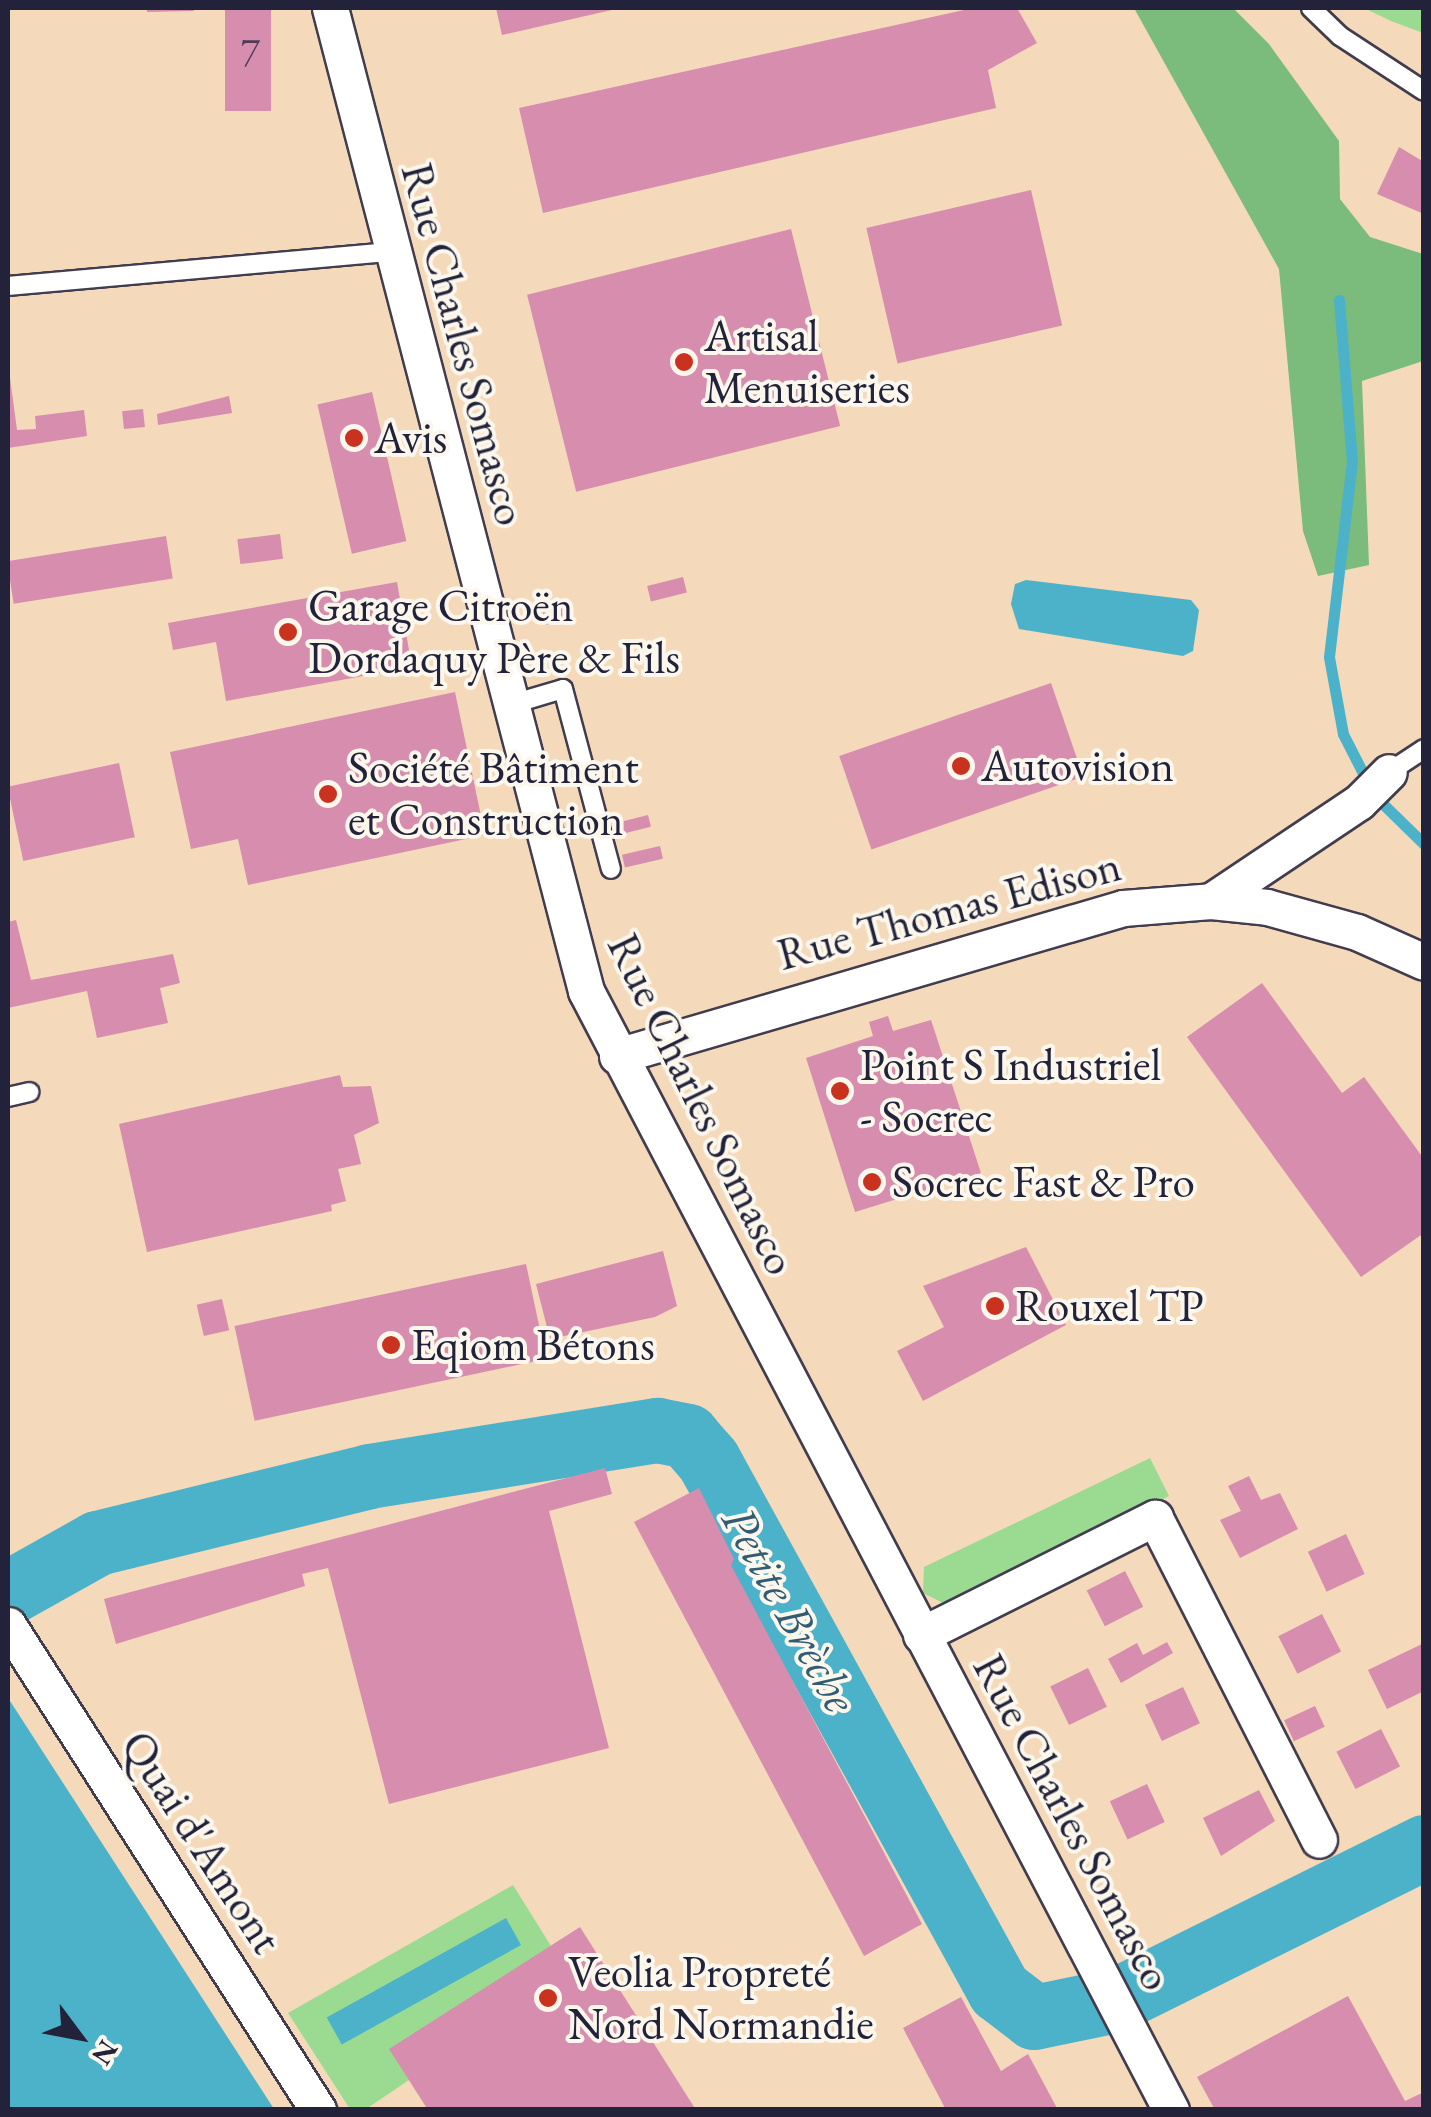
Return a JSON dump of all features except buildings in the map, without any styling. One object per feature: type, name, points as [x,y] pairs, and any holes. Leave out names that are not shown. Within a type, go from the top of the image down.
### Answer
[{"type":"street","name":"Rue Charles Somasco","points":[[330,8],[564,927],[616,1056],[1171,2110]]},
{"type":"street","points":[[1211,901],[1359,802],[1389,772]]},
{"type":"street","name":"Rue Thomas Edison","points":[[616,1056],[1038,927],[1122,908],[1211,901],[1325,921],[1424,962]]},
{"type":"street","points":[[921,1635],[1155,1518],[1320,1840]]},
{"type":"street","name":"Quai d'Amont","points":[[10,1630],[318,2110]]},
{"type":"lane","points":[[1310,8],[1424,91]]},
{"type":"lane","points":[[8,286],[390,252]]},
{"type":"lane","points":[[509,705],[562,689],[611,868]]},
{"type":"lane","points":[[1389,772],[1424,749]]},
{"type":"lane","points":[[8,1097],[29,1092]]},
{"type":"green space","points":[[1134,8],[1233,8],[1269,44],[1339,141],[1340,199],[1370,237],[1423,254],[1423,361],[1362,381],[1369,565],[1318,576],[1303,531],[1279,269]]},
{"type":"green space","points":[[1364,8],[1423,8],[1423,33],[1391,21]]},
{"type":"green space","points":[[1150,1458],[1169,1496],[943,1603],[923,1593],[924,1567]]},
{"type":"green space","points":[[513,1885],[551,1946],[409,2080],[366,2109],[350,2109],[288,2013]]},
{"type":"water","points":[[1026,580],[1191,600],[1199,610],[1193,651],[1183,656],[1019,629],[1011,604],[1015,584]]},
{"type":"water","points":[[8,1697],[10,1701],[274,2109],[8,2109]]},
{"type":"water","points":[[506,1918],[521,1945],[342,2044],[327,2017]]},
{"type":"waterway","points":[[1339,300],[1352,461],[1329,657],[1343,734],[1364,775]]},
{"type":"waterway","points":[[1385,806],[1424,844]]},
{"type":"waterway","name":"Petite Brèche","points":[[8,1593],[97,1543],[369,1476],[657,1430],[687,1436],[708,1460],[999,1990],[1034,2017],[1116,2000],[1424,1847]]},
{"type":"place","name":"Artisal Menuiseries","points":[[684,362]]},
{"type":"place","name":"Avis","points":[[354,438]]},
{"type":"place","name":"Garage Citroën Dordaquy Père & Fils","points":[[288,632]]},
{"type":"place","name":"Autovision","points":[[961,766]]},
{"type":"place","name":"Société Bâtiment et Construction","points":[[328,794]]},
{"type":"place","name":"Point S Industriel - Socrec","points":[[840,1091]]},
{"type":"place","name":"Socrec Fast & Pro","points":[[872,1182]]},
{"type":"place","name":"Rouxel TP","points":[[995,1306]]},
{"type":"place","name":"Eqiom Bétons","points":[[391,1345]]},
{"type":"place","name":"Veolia Propreté Nord Normandie","points":[[548,1998]]}]
